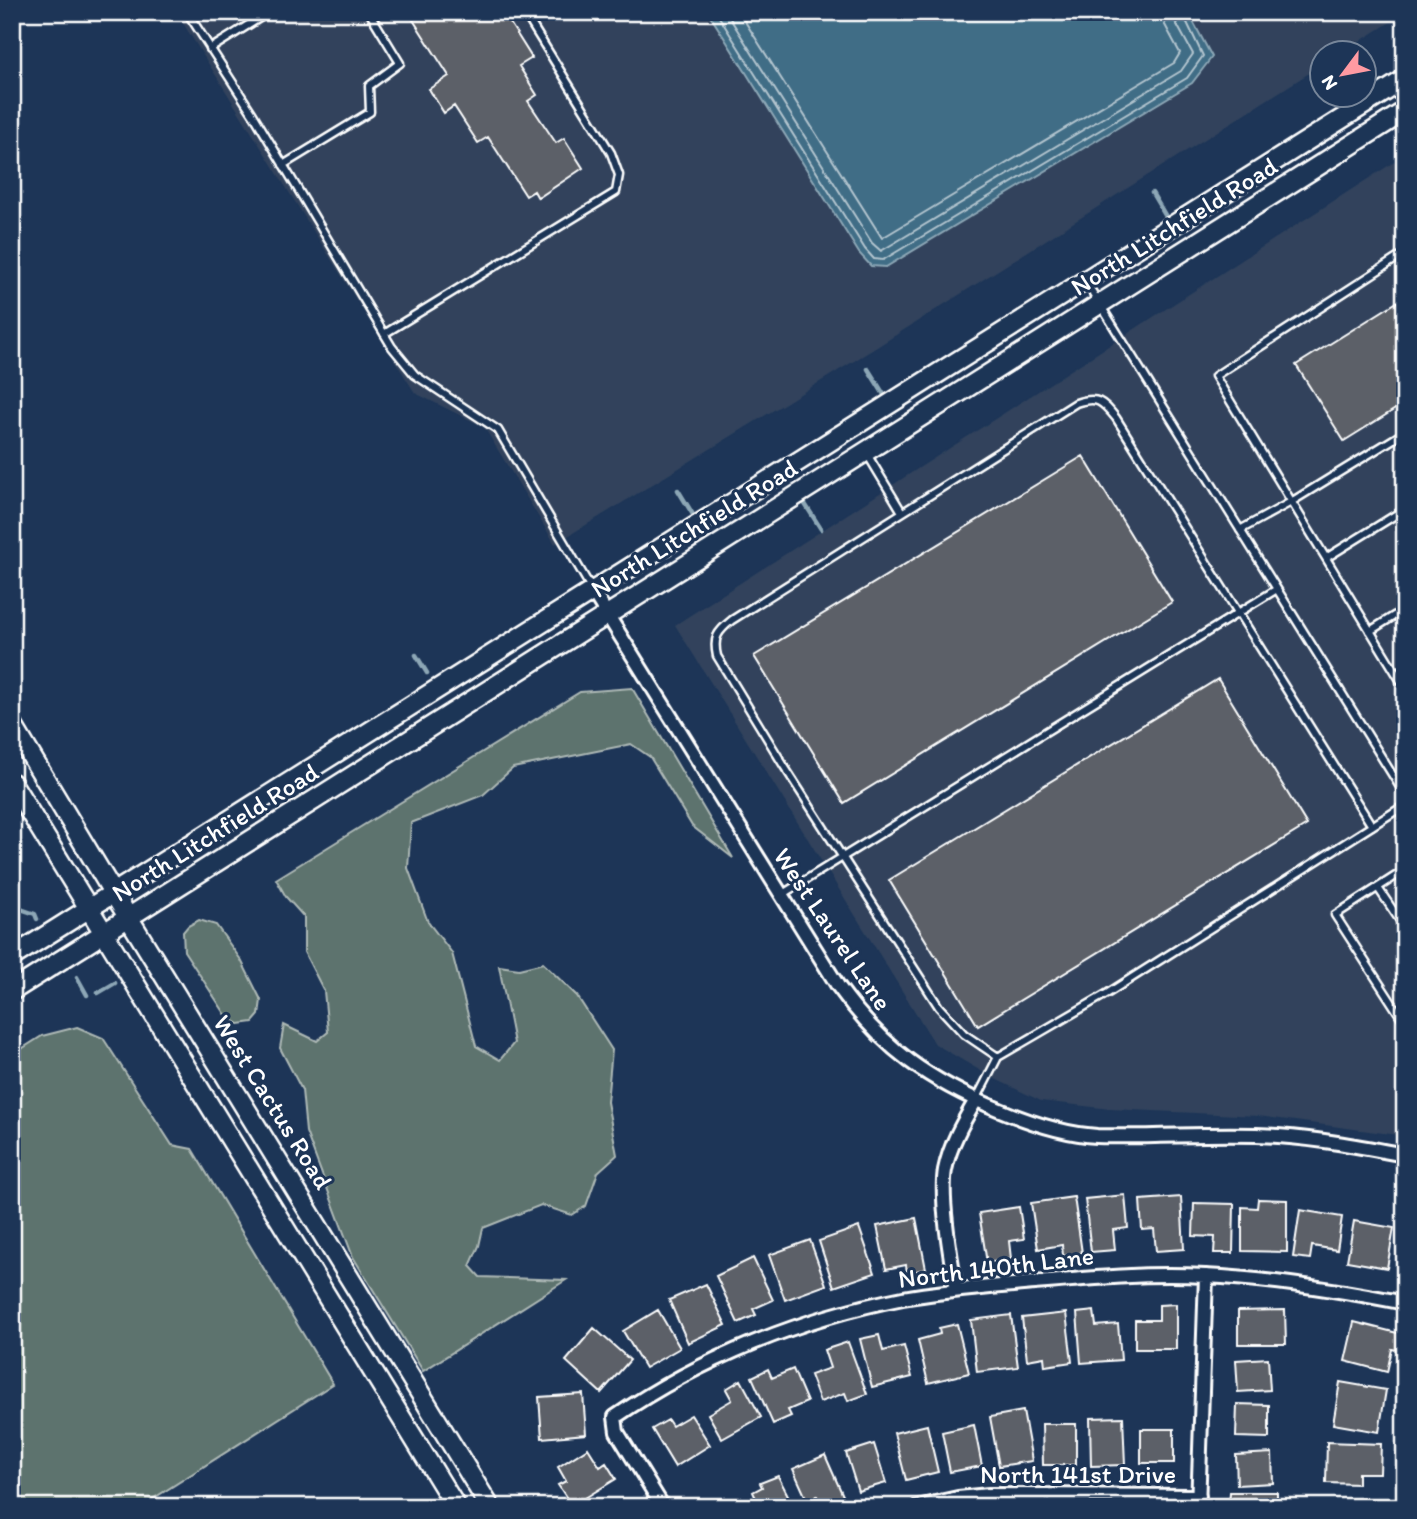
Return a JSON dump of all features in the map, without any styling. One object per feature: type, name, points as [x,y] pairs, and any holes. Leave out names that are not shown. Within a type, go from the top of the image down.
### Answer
[{"type":"main road","name":"North Litchfield Road","points":[[12,957],[1405,79]]},
{"type":"main road","name":"North Litchfield Road","points":[[12,991],[1100,304],[1402,118]]},
{"type":"main road","name":"West Cactus Road","points":[[12,724],[490,1507]]},
{"type":"main road","points":[[12,783],[456,1507]]},
{"type":"street","name":"West Laurel Lane","points":[[592,590],[838,986],[876,1033],[936,1080],[976,1100],[1049,1128],[1095,1136],[1278,1136],[1405,1155]]},
{"type":"street","points":[[956,1290],[944,1194],[944,1173],[950,1152],[976,1100]]},
{"type":"street","points":[[1199,1501],[1206,1276]]},
{"type":"street","name":"North 140th Lane","points":[[663,1507],[617,1432],[615,1417],[704,1364],[767,1338],[867,1307],[956,1290],[1098,1277],[1206,1276],[1329,1289],[1405,1303]]},
{"type":"street","name":"North 141st Drive","points":[[917,1507],[1030,1494],[1199,1501]]},
{"type":"lane","points":[[187,12],[384,334],[415,375],[498,430],[592,590]]},
{"type":"lane","points":[[211,49],[269,12]]},
{"type":"lane","points":[[283,165],[370,112],[369,86],[400,63],[369,12]]},
{"type":"lane","points":[[384,334],[616,192],[619,175],[611,153],[524,12]]},
{"type":"lane","points":[[1405,253],[1215,376],[1405,688]]},
{"type":"lane","points":[[1085,280],[1405,795]]},
{"type":"lane","points":[[998,1057],[964,1034],[939,1007],[717,656],[714,641],[720,630],[732,620],[1076,403],[1091,398],[1103,403],[1116,418],[1372,826]]},
{"type":"lane","points":[[1240,530],[1405,432]]},
{"type":"lane","points":[[865,452],[902,512]]},
{"type":"lane","points":[[1326,558],[1405,509]]},
{"type":"lane","points":[[781,895],[1277,589]]},
{"type":"lane","points":[[1370,631],[1405,609]]},
{"type":"lane","points":[[976,1100],[998,1057],[1108,993],[1405,805]]},
{"type":"lane","points":[[1405,870],[1335,915],[1405,1023]]},
{"type":"lane","points":[[1378,888],[1405,928]]},
{"type":"shaded area","points":[[176,12],[1405,12],[1365,38],[1308,38],[1308,74],[877,347],[555,544],[484,427],[415,393]]},
{"type":"shaded area","points":[[1405,155],[1405,1136],[1258,1116],[1110,1109],[1041,1101],[991,1077],[935,1044],[675,625]]},
{"type":"green space","points":[[632,688],[733,858],[692,826],[650,757],[631,744],[513,768],[483,795],[411,823],[408,868],[428,922],[452,953],[476,1046],[500,1060],[514,1043],[499,966],[519,969],[543,963],[577,996],[612,1050],[607,1102],[617,1155],[598,1172],[586,1206],[572,1215],[541,1205],[483,1228],[470,1266],[480,1277],[566,1280],[423,1371],[353,1257],[306,1132],[302,1090],[280,1048],[284,1025],[317,1041],[328,1032],[324,991],[304,952],[304,917],[286,897],[276,879],[580,692]]},
{"type":"green space","points":[[199,920],[216,925],[241,960],[261,1000],[259,1015],[253,1022],[239,1024],[228,1018],[184,951],[183,932]]},
{"type":"green space","points":[[77,1027],[103,1038],[172,1145],[192,1149],[333,1384],[140,1507],[12,1507],[12,1055],[42,1036]]},
{"type":"water","points":[[708,12],[1188,12],[1212,57],[1192,83],[886,267],[871,266],[859,253]]},
{"type":"building","points":[[408,12],[503,12],[532,58],[519,66],[537,95],[528,101],[556,143],[564,138],[583,168],[538,198],[534,191],[526,196],[488,137],[478,143],[454,106],[444,113],[429,89],[449,76]]},
{"type":"building","points":[[1405,297],[1405,403],[1344,441],[1296,365]]},
{"type":"building","points":[[1083,456],[1172,602],[844,803],[754,656]]},
{"type":"building","points":[[1218,679],[1307,825],[978,1026],[889,880]]},
{"type":"building","points":[[1125,1195],[1128,1228],[1113,1230],[1115,1250],[1091,1252],[1085,1199]]},
{"type":"building","points":[[1074,1197],[1082,1253],[1063,1256],[1062,1245],[1038,1249],[1031,1203]]},
{"type":"building","points":[[1181,1197],[1184,1249],[1156,1251],[1154,1229],[1142,1230],[1140,1200]]},
{"type":"building","points":[[1258,1199],[1287,1200],[1287,1252],[1242,1251],[1242,1207],[1257,1208]]},
{"type":"building","points":[[1194,1203],[1234,1204],[1233,1253],[1214,1253],[1215,1237],[1193,1236]]},
{"type":"building","points":[[1019,1207],[1024,1239],[1009,1241],[1011,1259],[987,1263],[979,1213]]},
{"type":"building","points":[[1300,1210],[1342,1217],[1337,1250],[1312,1246],[1310,1259],[1293,1257]]},
{"type":"building","points":[[916,1218],[926,1269],[907,1273],[906,1265],[886,1269],[877,1226]]},
{"type":"building","points":[[1354,1221],[1394,1228],[1387,1268],[1347,1261]]},
{"type":"building","points":[[859,1227],[875,1273],[834,1287],[819,1241]]},
{"type":"building","points":[[810,1240],[826,1285],[785,1300],[769,1255]]},
{"type":"building","points":[[753,1258],[773,1300],[753,1309],[756,1315],[738,1323],[716,1276]]},
{"type":"building","points":[[706,1284],[726,1325],[688,1343],[669,1300]]},
{"type":"building","points":[[1176,1304],[1176,1349],[1135,1349],[1135,1320],[1159,1320],[1159,1305]]},
{"type":"building","points":[[658,1310],[680,1348],[645,1368],[623,1331]]},
{"type":"building","points":[[1285,1310],[1286,1344],[1238,1344],[1238,1311]]},
{"type":"building","points":[[1094,1311],[1096,1326],[1118,1324],[1121,1360],[1081,1363],[1077,1313]]},
{"type":"building","points":[[1066,1313],[1072,1362],[1045,1366],[1044,1357],[1027,1360],[1022,1318]]},
{"type":"building","points":[[1011,1315],[1018,1367],[977,1372],[971,1320]]},
{"type":"building","points":[[1354,1322],[1405,1335],[1401,1351],[1392,1349],[1387,1372],[1345,1361]]},
{"type":"building","points":[[957,1324],[969,1373],[928,1383],[918,1340],[940,1334],[939,1328]]},
{"type":"building","points":[[594,1328],[630,1360],[601,1393],[566,1361]]},
{"type":"building","points":[[879,1335],[883,1351],[904,1346],[912,1377],[872,1387],[860,1339]]},
{"type":"building","points":[[848,1342],[867,1394],[848,1401],[845,1393],[820,1402],[810,1375],[830,1368],[824,1350]]},
{"type":"building","points":[[1268,1358],[1270,1390],[1238,1392],[1236,1360]]},
{"type":"building","points":[[768,1369],[772,1378],[793,1369],[807,1402],[788,1410],[791,1416],[773,1424],[752,1377]]},
{"type":"building","points":[[741,1380],[761,1417],[722,1439],[708,1414],[732,1400],[726,1389]]},
{"type":"building","points":[[1340,1382],[1386,1390],[1379,1432],[1333,1424]]},
{"type":"building","points":[[583,1394],[586,1434],[542,1438],[539,1397]]},
{"type":"building","points":[[1237,1404],[1269,1405],[1269,1438],[1236,1437]]},
{"type":"building","points":[[1023,1411],[1032,1461],[999,1466],[990,1417]]},
{"type":"building","points":[[691,1415],[710,1445],[675,1467],[652,1429],[668,1420],[672,1426]]},
{"type":"building","points":[[1123,1417],[1125,1465],[1091,1466],[1090,1418]]},
{"type":"building","points":[[1042,1424],[1076,1424],[1076,1465],[1043,1465]]},
{"type":"building","points":[[927,1425],[938,1472],[906,1480],[894,1433]]},
{"type":"building","points":[[974,1425],[982,1466],[950,1472],[942,1432]]},
{"type":"building","points":[[1141,1429],[1174,1429],[1174,1463],[1141,1463]]},
{"type":"building","points":[[1327,1442],[1381,1444],[1380,1473],[1358,1473],[1358,1484],[1326,1483]]},
{"type":"building","points":[[874,1444],[886,1483],[858,1491],[846,1453]]},
{"type":"building","points":[[588,1448],[600,1467],[606,1463],[616,1479],[572,1506],[558,1485],[566,1481],[558,1467]]},
{"type":"building","points":[[1272,1453],[1273,1483],[1237,1485],[1236,1455]]},
{"type":"building","points":[[825,1455],[844,1498],[821,1507],[817,1496],[807,1500],[793,1469]]},
{"type":"building","points":[[778,1476],[794,1507],[760,1507],[753,1492],[762,1487],[760,1483]]},
{"type":"building","points":[[1230,1492],[1277,1492],[1277,1507],[1229,1507]]},
{"type":"building","points":[[1377,1498],[1379,1507],[1333,1507]]},
{"type":"waterway","points":[[1401,36],[1405,41]]},
{"type":"waterway","points":[[1152,193],[1165,215]]},
{"type":"waterway","points":[[868,369],[883,393]]},
{"type":"waterway","points":[[678,490],[692,513]]},
{"type":"waterway","points":[[805,504],[821,529]]},
{"type":"waterway","points":[[416,655],[427,673]]},
{"type":"waterway","points":[[15,907],[35,914],[37,919]]},
{"type":"waterway","points":[[77,977],[87,995]]},
{"type":"waterway","points":[[98,993],[115,983]]}]
